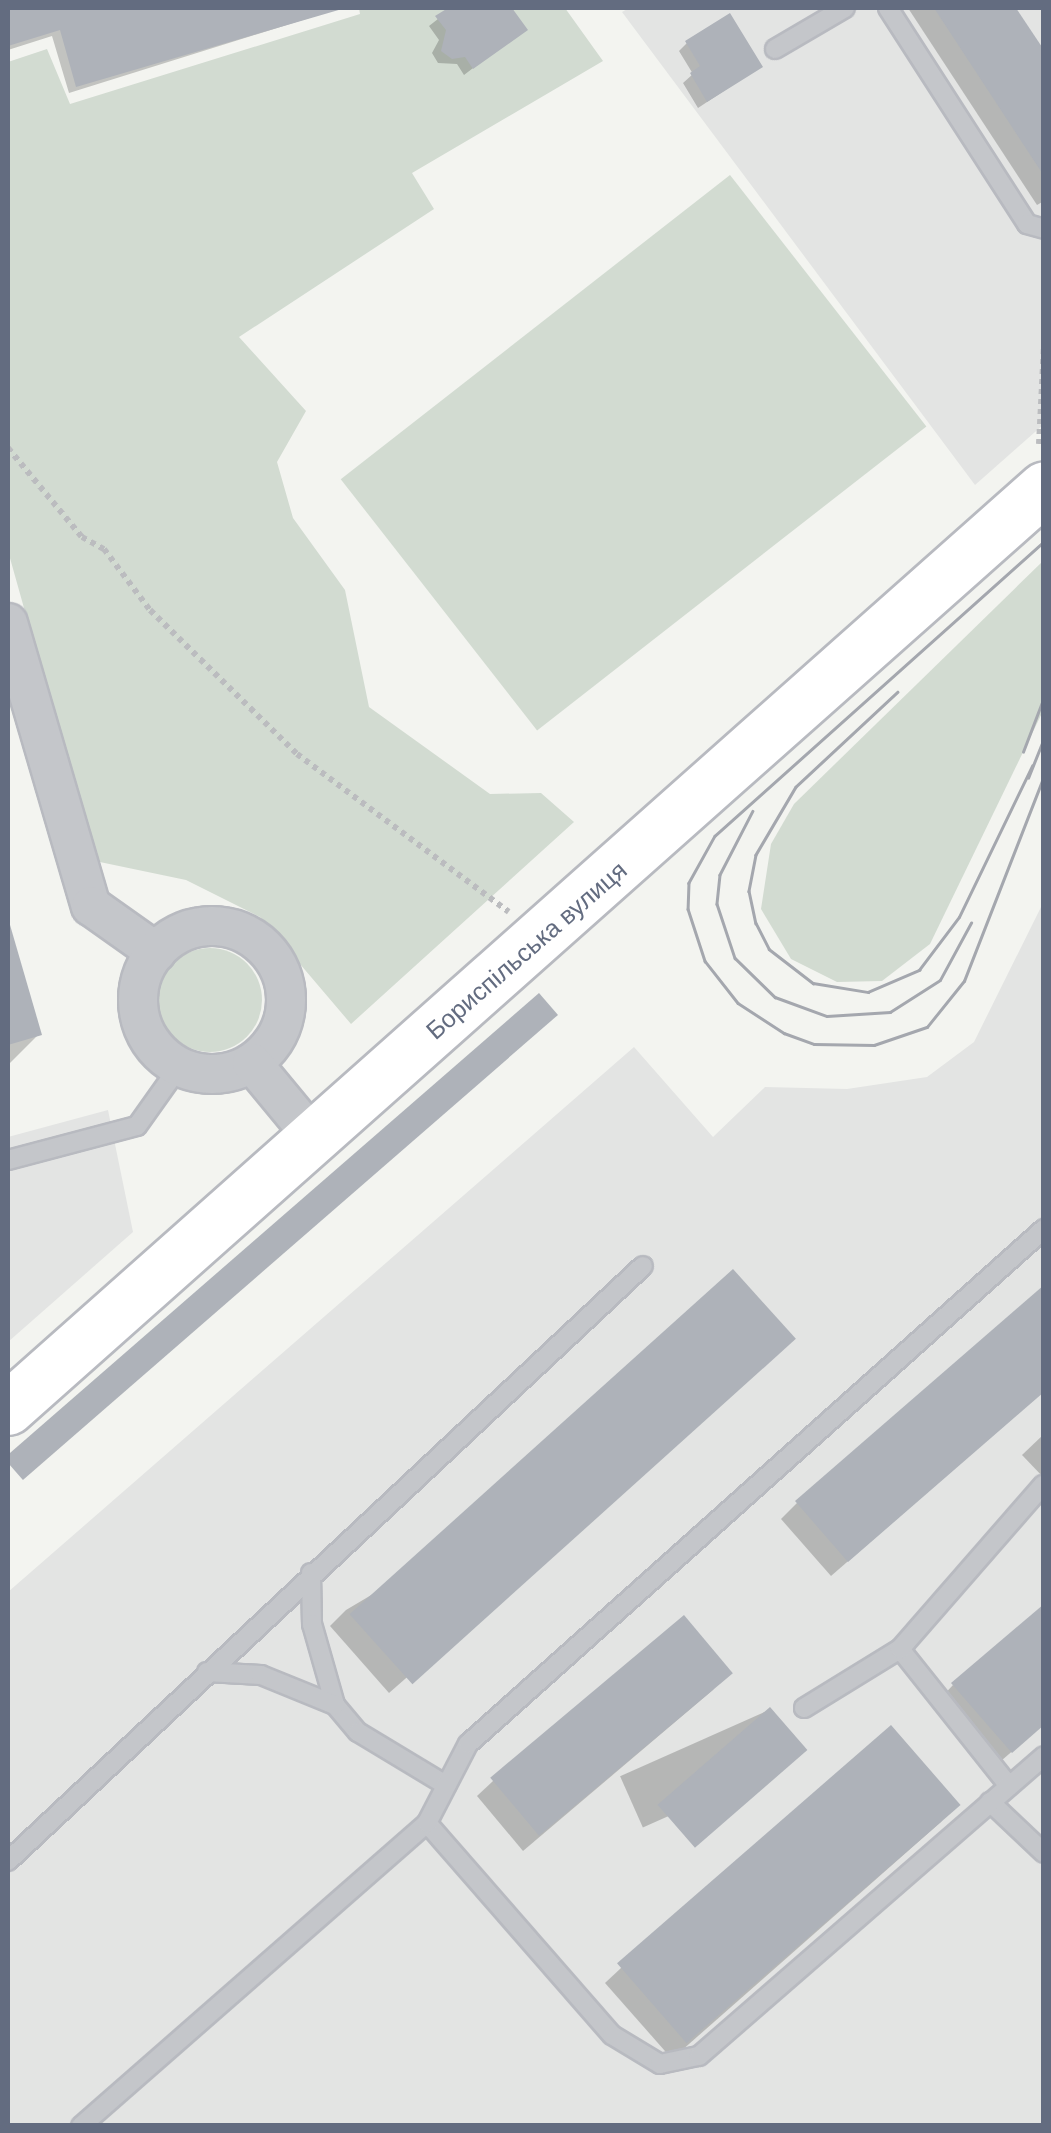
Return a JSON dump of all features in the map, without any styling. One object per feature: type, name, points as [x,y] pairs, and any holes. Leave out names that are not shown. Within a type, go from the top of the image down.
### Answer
[{"type":"main road","name":"Бориспільська вулиця","points":[[8,1409],[314,1138],[1041,467]]},
{"type":"street","points":[[8,623],[91,906],[156,952]]},
{"type":"street","points":[[225,927],[260,943],[283,976],[286,1015],[278,1034],[252,1063],[216,1075],[179,1067],[150,1042],[138,1006],[156,952],[187,930],[225,927]]},
{"type":"street","points":[[252,1063],[314,1138]]},
{"type":"lane","points":[[775,49],[845,8]]},
{"type":"lane","points":[[888,8],[1028,224],[1044,229]]},
{"type":"lane","points":[[8,1160],[137,1126],[179,1067]]},
{"type":"lane","points":[[81,2126],[427,1824],[468,1744],[1044,1229]]},
{"type":"lane","points":[[8,1861],[644,1266]]},
{"type":"lane","points":[[804,1708],[900,1649],[1043,1485]]},
{"type":"lane","points":[[311,1574],[312,1624],[335,1705],[358,1732],[446,1785]]},
{"type":"lane","points":[[900,1649],[1009,1786]]},
{"type":"lane","points":[[207,1672],[261,1675],[335,1705]]},
{"type":"lane","points":[[427,1824],[612,2035],[660,2064],[700,2056],[1044,1756]]},
{"type":"lane","points":[[990,1802],[1044,1853]]},
{"type":"path","points":[[1041,467],[1044,344]]},
{"type":"path","points":[[8,448],[82,537],[104,549],[150,610],[298,754],[510,912]]},
{"type":"shaded area","points":[[359,8],[565,8],[603,61],[412,173],[434,209],[239,337],[306,411],[277,462],[293,518],[345,590],[369,707],[490,794],[541,793],[574,822],[351,1024],[260,917],[186,880],[95,861],[8,551],[8,62],[47,49],[70,104],[360,14]]},
{"type":"shaded area","points":[[629,8],[1043,8],[1043,425],[975,485],[622,12]]},
{"type":"shaded area","points":[[730,175],[926,426],[537,731],[341,479]]},
{"type":"shaded area","points":[[1043,561],[1043,711],[930,944],[882,981],[837,982],[791,959],[761,909],[771,844],[794,804]]},
{"type":"shaded area","points":[[1043,903],[1043,2125],[8,2125],[8,1592],[634,1047],[713,1137],[765,1087],[847,1089],[927,1077],[974,1042]]},
{"type":"shaded area","points":[[210,948],[230,952],[247,963],[258,980],[262,1000],[258,1020],[247,1037],[230,1048],[210,1052],[190,1048],[173,1037],[162,1020],[158,1000],[162,980],[173,963],[190,952]]},
{"type":"shaded area","points":[[108,1110],[133,1232],[8,1342],[8,1137]]},
{"type":"building","points":[[8,8],[342,9],[76,87],[60,30],[8,46]]},
{"type":"building","points":[[448,8],[512,8],[528,30],[473,69],[465,57],[452,59],[441,51],[446,30],[435,16]]},
{"type":"building","points":[[934,8],[1016,8],[1044,50],[1044,176]]},
{"type":"building","points":[[730,13],[763,67],[707,102],[690,73],[700,66],[685,41]]},
{"type":"building","points":[[8,918],[42,1035],[8,1045]]},
{"type":"building","points":[[539,993],[558,1015],[23,1480],[8,1463],[8,1455]]},
{"type":"building","points":[[733,1269],[796,1339],[412,1684],[350,1614]]},
{"type":"building","points":[[1044,1285],[1044,1392],[848,1562],[795,1501]]},
{"type":"building","points":[[1044,1604],[1044,1725],[1012,1753],[951,1683]]},
{"type":"building","points":[[684,1615],[733,1673],[539,1836],[490,1778]]},
{"type":"building","points":[[770,1707],[807,1750],[695,1848],[658,1805]]},
{"type":"building","points":[[891,1725],[961,1805],[687,2043],[617,1963]]},
{"type":"tram line","points":[[1044,542],[715,836],[689,883],[688,909],[705,961],[738,1003],[784,1033],[814,1044],[874,1045],[927,1027],[964,981],[1044,776]]},
{"type":"tram line","points":[[898,692],[796,787],[756,855],[749,891],[756,923],[769,949],[813,983],[868,992],[919,970],[959,917],[1032,766]]},
{"type":"tram line","points":[[1023,752],[1044,697]]},
{"type":"tram line","points":[[1028,778],[1044,738]]},
{"type":"tram line","points":[[753,811],[720,875],[717,904],[735,958],[775,997],[827,1016],[890,1012],[940,980],[971,923]]}]
